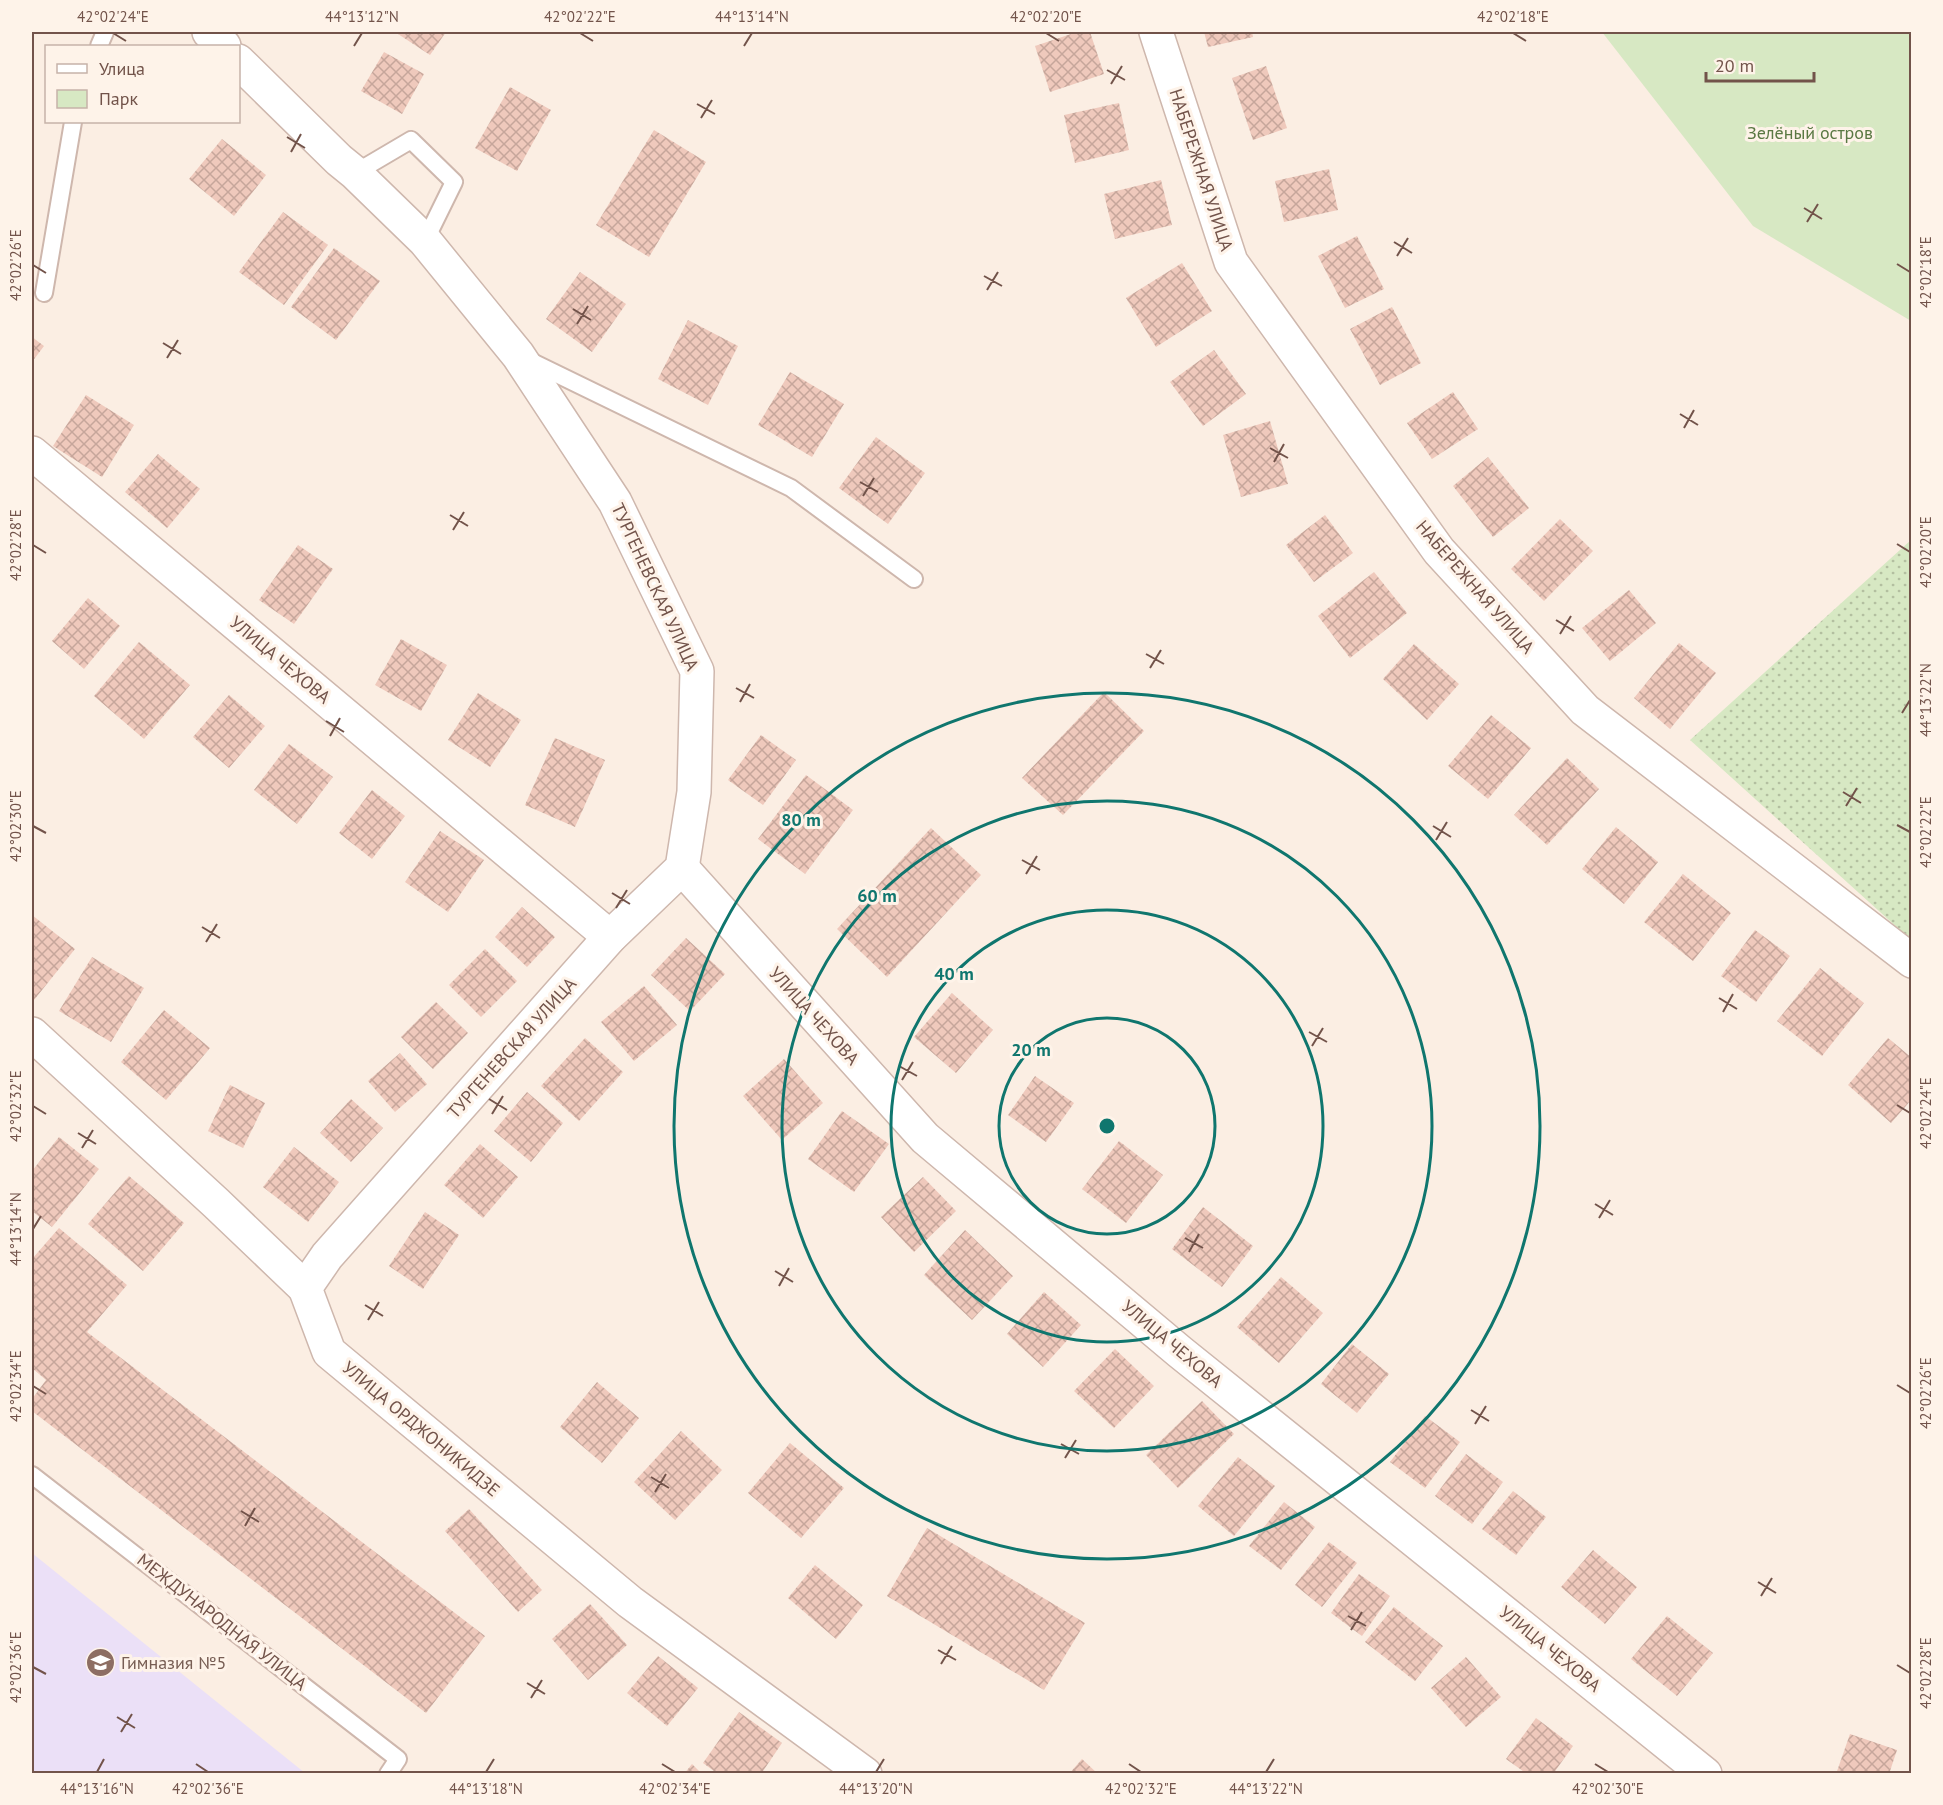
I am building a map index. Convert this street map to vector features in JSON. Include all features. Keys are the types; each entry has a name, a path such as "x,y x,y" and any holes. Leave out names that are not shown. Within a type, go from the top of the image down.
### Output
{"street":[{"path":"209,32 223,45"},
{"name":"НАБЕРЕЖНАЯ УЛИЦА","path":"1156,32 1231,262 1439,551 1585,710 1911,961"},
{"name":"ТУРГЕНЕВСКАЯ УЛИЦА","path":"240,63 424,241 519,355 615,502 697,670 694,792 682,868 610,937 327,1256 305,1288"},
{"name":"УЛИЦА ЧЕХОВА","path":"32,453 610,937"},
{"name":"УЛИЦА ЧЕХОВА","path":"682,868 925,1138 1190,1359 1705,1773"},
{"name":"УЛИЦА ОРДЖОНИКИДЗЕ","path":"32,1034 305,1288 329,1352 630,1602 865,1773"}],"lane":[{"path":"44,293 73,123"},
{"path":"355,173 411,140 453,182 424,241"},
{"path":"519,355 791,488 914,579"},
{"name":"МЕЖДУНАРОДНАЯ УЛИЦА","path":"32,1475 398,1759 388,1773"}],"shaded area":[{"name":"Гимназия №5","path":"32,1553 305,1773 32,1773"}],"green space":[{"name":"Зелёный остров","path":"1602,32 1911,32 1911,321 1753,226"},
{"path":"1911,540 1911,940 1690,740"}],"building":[{"path":"395,32 446,32 430,55"},
{"path":"1077,32 1090,32 1104,74 1050,92 1035,46"},
{"path":"1204,32 1252,32 1253,37 1208,47"},
{"path":"384,52 424,74 402,114 361,91"},
{"path":"1266,66 1287,128 1253,140 1232,78"},
{"path":"510,87 551,110 517,171 475,148"},
{"path":"1119,103 1129,150 1075,163 1064,115"},
{"path":"654,130 706,162 649,257 596,225"},
{"path":"222,139 266,175 234,216 189,179"},
{"path":"1329,169 1338,210 1284,222 1275,181"},
{"path":"1161,180 1172,225 1115,239 1104,194"},
{"path":"283,212 328,245 284,305 239,272"},
{"path":"1357,236 1384,289 1345,308 1318,256"},
{"path":"334,248 380,281 336,340 291,307"},
{"path":"1182,263 1212,311 1156,347 1126,298"},
{"path":"580,272 626,304 592,352 546,319"},
{"path":"1392,307 1421,363 1380,385 1350,329"},
{"path":"688,320 738,346 708,405 658,379"},
{"path":"32,337 44,346 32,362"},
{"path":"1214,350 1246,394 1203,426 1170,382"},
{"path":"790,372 844,404 812,457 758,425"},
{"path":"1453,392 1478,429 1432,459 1407,423"},
{"path":"86,395 134,425 102,477 53,446"},
{"path":"1270,421 1288,484 1241,497 1223,435"},
{"path":"876,437 925,473 888,524 839,488"},
{"path":"158,454 200,489 167,528 125,492"},
{"path":"1488,457 1529,508 1493,537 1453,486"},
{"path":"1325,515 1353,553 1314,582 1286,545"},
{"path":"1560,519 1593,551 1544,601 1511,569"},
{"path":"298,545 333,569 294,624 259,600"},
{"path":"1374,572 1407,613 1350,658 1318,616"},
{"path":"1629,590 1656,623 1610,661 1582,628"},
{"path":"88,598 120,626 84,669 52,641"},
{"path":"401,639 447,665 421,711 375,685"},
{"path":"139,642 190,685 144,739 94,696"},
{"path":"1679,643 1716,673 1670,729 1634,698"},
{"path":"1414,644 1459,684 1427,720 1383,679"},
{"path":"1104,692 1144,731 1063,815 1022,778"},
{"path":"478,693 521,720 490,767 448,740"},
{"path":"229,695 265,726 229,768 193,737"},
{"path":"1491,715 1531,748 1488,799 1448,766"},
{"path":"761,735 796,760 763,805 728,780"},
{"path":"555,738 605,760 575,827 525,805"},
{"path":"289,744 333,777 297,824 254,790"},
{"path":"1567,758 1599,789 1547,845 1514,815"},
{"path":"806,775 853,810 805,874 758,839"},
{"path":"372,790 405,816 372,859 339,833"},
{"path":"1616,827 1658,862 1624,904 1582,869"},
{"path":"931,828 981,875 887,977 837,929"},
{"path":"440,831 484,860 448,912 405,882"},
{"path":"1683,874 1731,913 1693,961 1644,922"},
{"path":"522,907 555,937 527,967 495,937"},
{"path":"32,915 75,949 34,1000 32,998"},
{"path":"1755,930 1790,956 1756,1002 1721,976"},
{"path":"686,938 725,974 690,1011 651,975"},
{"path":"485,949 517,981 481,1017 449,985"},
{"path":"92,957 144,988 111,1042 59,1011"},
{"path":"1820,968 1864,1003 1822,1056 1777,1021"},
{"path":"644,986 677,1025 634,1061 601,1022"},
{"path":"952,993 993,1030 956,1073 914,1037"},
{"path":"436,1002 468,1033 433,1069 401,1037"},
{"path":"164,1010 210,1048 166,1100 121,1062"},
{"path":"585,1038 623,1072 579,1121 541,1086"},
{"path":"1888,1038 1912,1058 1912,1099 1891,1123 1848,1085"},
{"path":"400,1053 427,1084 395,1112 368,1081"},
{"path":"784,1059 823,1103 782,1140 743,1096"},
{"path":"1035,1076 1074,1103 1046,1142 1008,1115"},
{"path":"230,1085 265,1103 243,1148 208,1131"},
{"path":"527,1092 563,1123 531,1162 494,1131"},
{"path":"351,1099 383,1128 351,1162 320,1133"},
{"path":"842,1111 889,1144 854,1192 808,1159"},
{"path":"59,1137 99,1169 52,1227 32,1211 32,1171"},
{"path":"1119,1141 1163,1175 1126,1223 1082,1189"},
{"path":"480,1144 518,1177 483,1218 444,1185"},
{"path":"294,1147 339,1182 308,1222 263,1187"},
{"path":"129,1176 184,1223 143,1271 88,1224"},
{"path":"923,1177 956,1211 914,1252 881,1217"},
{"path":"1203,1207 1253,1246 1222,1287 1172,1249"},
{"path":"425,1212 459,1235 423,1289 389,1266"},
{"path":"59,1228 127,1285 87,1332 485,1636 426,1713 32,1411 32,1399 46,1380 32,1368 32,1259"},
{"path":"965,1230 1013,1276 972,1320 924,1275"},
{"path":"1281,1277 1323,1313 1279,1363 1237,1327"},
{"path":"1044,1292 1081,1325 1043,1367 1007,1334"},
{"path":"1352,1344 1389,1374 1357,1413 1321,1384"},
{"path":"1115,1349 1154,1386 1114,1428 1074,1391"},
{"path":"597,1382 639,1418 602,1463 560,1427"},
{"path":"1202,1401 1234,1434 1178,1488 1146,1455"},
{"path":"1425,1416 1460,1442 1425,1488 1390,1462"},
{"path":"681,1431 722,1470 675,1520 634,1482"},
{"path":"790,1443 844,1488 801,1538 748,1493"},
{"path":"1466,1454 1503,1482 1472,1524 1435,1496"},
{"path":"1238,1457 1275,1486 1234,1536 1198,1506"},
{"path":"1513,1491 1546,1517 1516,1555 1482,1529"},
{"path":"1284,1502 1315,1527 1281,1570 1249,1546"},
{"path":"469,1509 542,1590 518,1612 445,1531"},
{"path":"927,1528 1085,1623 1044,1690 887,1596"},
{"path":"1329,1542 1357,1563 1322,1607 1295,1585"},
{"path":"1593,1550 1637,1587 1605,1624 1561,1587"},
{"path":"815,1565 863,1605 836,1639 788,1598"},
{"path":"1359,1574 1390,1596 1362,1636 1331,1613"},
{"path":"590,1604 627,1645 588,1680 552,1639"},
{"path":"1394,1607 1443,1646 1415,1681 1365,1642"},
{"path":"1667,1616 1713,1653 1677,1696 1631,1659"},
{"path":"658,1656 698,1688 667,1726 627,1693"},
{"path":"1466,1657 1501,1697 1466,1727 1431,1688"},
{"path":"739,1712 782,1743 761,1774 718,1774 703,1763"},
{"path":"1536,1718 1573,1746 1553,1774 1527,1774 1506,1759"},
{"path":"1850,1734 1897,1750 1889,1774 1836,1774"},
{"path":"1082,1759 1098,1774 1069,1774"},
{"path":"692,1764 702,1774 684,1774"}],"place":[{"name":"Гимназия №5","path":"100,1663"}]}
